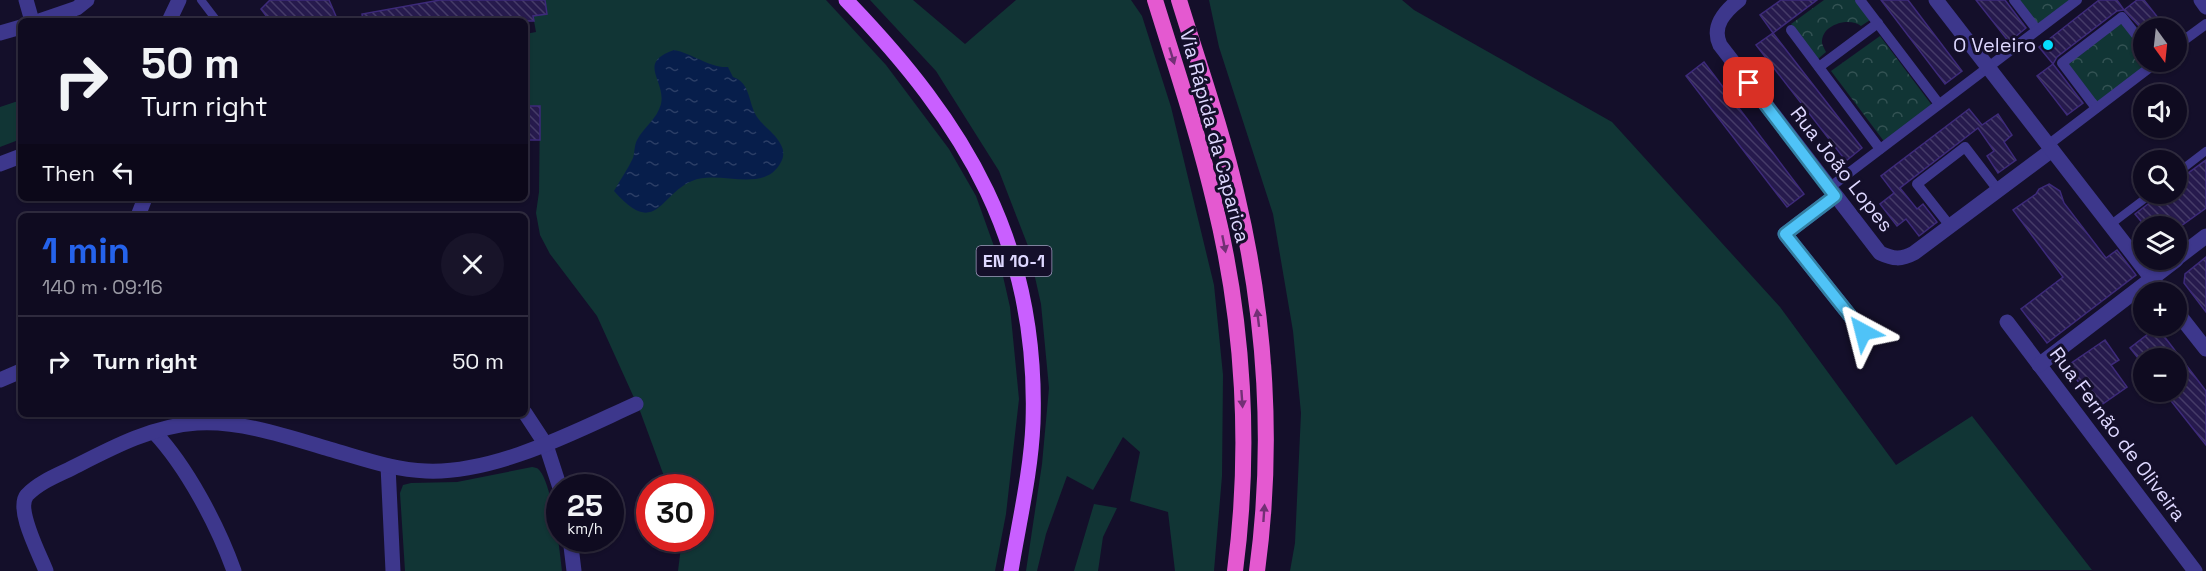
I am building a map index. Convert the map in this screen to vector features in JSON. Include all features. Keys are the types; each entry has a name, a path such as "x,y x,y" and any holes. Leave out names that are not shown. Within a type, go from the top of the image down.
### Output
{"highway":[{"name":"Via Rápida da Caparica","path":"1155,0 1211,187 1230,281 1238,341 1243,424 1241,496 1235,571"},
{"name":"Via Rápida da Caparica","path":"1179,0 1230,168 1245,233 1256,299 1264,386 1266,462 1264,513 1257,571"}],"main road":[{"name":"EN 10-1","path":"846,0 920,83 959,138 986,187 1002,224 1014,262 1026,314 1034,393 1031,452 1011,571"}],"street":[{"path":"26,0 31,18"},
{"path":"48,18 77,8 87,0"},
{"path":"170,18 179,0"},
{"name":"Rua João Lopes","path":"1739,0 1722,17 1717,32 1718,41 1880,253 1892,258 1904,258 1998,190 2050,148"},
{"path":"1860,0 1939,104"},
{"path":"1936,0 2154,282"},
{"path":"2014,0 2037,30"},
{"path":"1863,332 1785,234 1880,148 2077,0"},
{"path":"2201,0 2206,7"},
{"path":"2096,108 2062,63 2122,17 2133,31"},
{"path":"1819,67 1878,23"},
{"path":"2187,38 2206,24"},
{"path":"0,33 18,28"},
{"path":"1791,30 1880,148"},
{"path":"2050,148 2096,108 2144,72"},
{"path":"1950,226 1917,184 1965,147 1998,190"},
{"path":"0,164 18,157"},
{"path":"2187,251 2206,236"},
{"path":"2039,365 2163,270"},
{"name":"Rua Fernão de Oliveira","path":"2007,322 2195,571"},
{"path":"2187,325 2206,349"},
{"path":"0,380 18,372"},
{"path":"46,571 25,517 22,505 26,496 39,485 113,447 154,432 196,423 224,424 286,436 388,466 426,471 458,469 501,459 546,444 636,404"},
{"path":"528,417 546,444 556,474"},
{"path":"154,432 167,446 213,519 234,571"},
{"path":"388,466 393,571"},
{"path":"572,552 574,571"}],"lane":[{"path":"201,0 215,18"},
{"path":"2187,166 2206,151"},
{"path":"2110,225 2138,204"}],"green space":[{"path":"545,0 826,0 886,65 949,149 976,196 1000,263 1010,307 1019,399 1006,514 995,571 678,571 680,552 714,552 714,474 663,474 640,411 597,316 550,254 540,235 536,213 539,192 540,106 530,106 530,80 528,80 528,33 536,32 533,16 547,14"},
{"path":"870,0 913,0 965,44 1016,0 1131,0 1142,16 1171,107 1214,285 1223,375 1222,476 1214,571 1175,571 1168,512 1130,501 1140,452 1123,437 1093,490 1067,476 1046,534 1037,571 1026,571 1042,464 1049,388 1041,304 1028,246 999,171 936,71"},
{"path":"1209,0 1402,0 1414,10 1612,122 1780,307 1896,465 1972,416 2092,570 1290,571 1295,543 1301,413 1293,331 1273,214 1219,47"},
{"path":"1824,0 1855,0 1870,20 1861,26 1844,22 1831,27 1823,36 1822,43 1826,52 1818,59 1791,24"},
{"path":"2014,0 2077,0 2037,30"},
{"path":"2122,17 2133,32 2133,72 2144,72 2096,108 2062,63"},
{"path":"1880,36 1934,108 1886,144 1831,71"},
{"path":"18,101 18,140 0,147 0,107"},
{"path":"532,467 537,468 546,484 546,552 559,552 562,571 405,571 400,493 403,485 457,482"},
{"path":"1094,504 1117,508 1103,537 1098,571 1074,571"}],"water":[{"path":"674,50 714,65 728,67 733,77 739,80 746,89 757,117 779,141 783,149 783,158 773,172 764,177 752,179 703,178 692,181 681,187 657,209 639,212 614,191 633,158 637,140 657,114 661,104 660,87 655,73 657,61"}],"building":[{"path":"270,0 329,0 337,18 268,18 261,9"},
{"path":"440,0 545,0 547,14 533,16 534,21 528,21 528,18 363,18 362,14"},
{"path":"1781,0 1817,0 1773,33 1760,15"},
{"path":"1881,0 1908,0 1962,71 1945,84"},
{"path":"1976,0 2005,0 2026,28 2009,42"},
{"path":"2099,0 2117,0 2124,10 2117,11 2057,57 2053,64 2039,47"},
{"path":"2137,0 2144,0 2158,18 2133,20 2124,10"},
{"path":"1773,33 1862,148 1846,161 1756,45"},
{"path":"1704,62 1804,194 1787,207 1686,76"},
{"path":"2053,64 2083,103 2067,115 2037,76"},
{"path":"528,106 540,106 540,140 528,140"},
{"path":"1969,109 1982,125 1998,114 2012,135 2004,142 2016,160 1998,173 1987,156 1994,151 1978,128 1900,188 1917,209 1923,204 1937,222 1919,236 1906,219 1897,226 1880,204 1894,193 1881,176"},
{"path":"2206,160 2206,208 2187,222 2187,216 2137,216 2135,214 2148,204 2187,204 2187,174"},
{"path":"2049,184 2060,191 2064,203 2106,258 2117,250 2136,275 2047,343 2021,309 2063,277 2013,210 2036,194 2039,189"},
{"path":"2206,257 2206,312 2187,287 2187,282 2184,282 2185,274"},
{"path":"2145,336 2164,336 2173,348 2133,348 2133,352 2130,348"},
{"path":"2105,340 2119,360 2111,365 2127,387 2097,408 2067,366"},
{"path":"2187,366 2206,391 2206,445 2172,402 2187,402"}],"place":[{"name":"O Veleiro","path":"2048,45"}],"route":[{"path":"1749,83 1835,196 1785,234 1863,332"}]}
